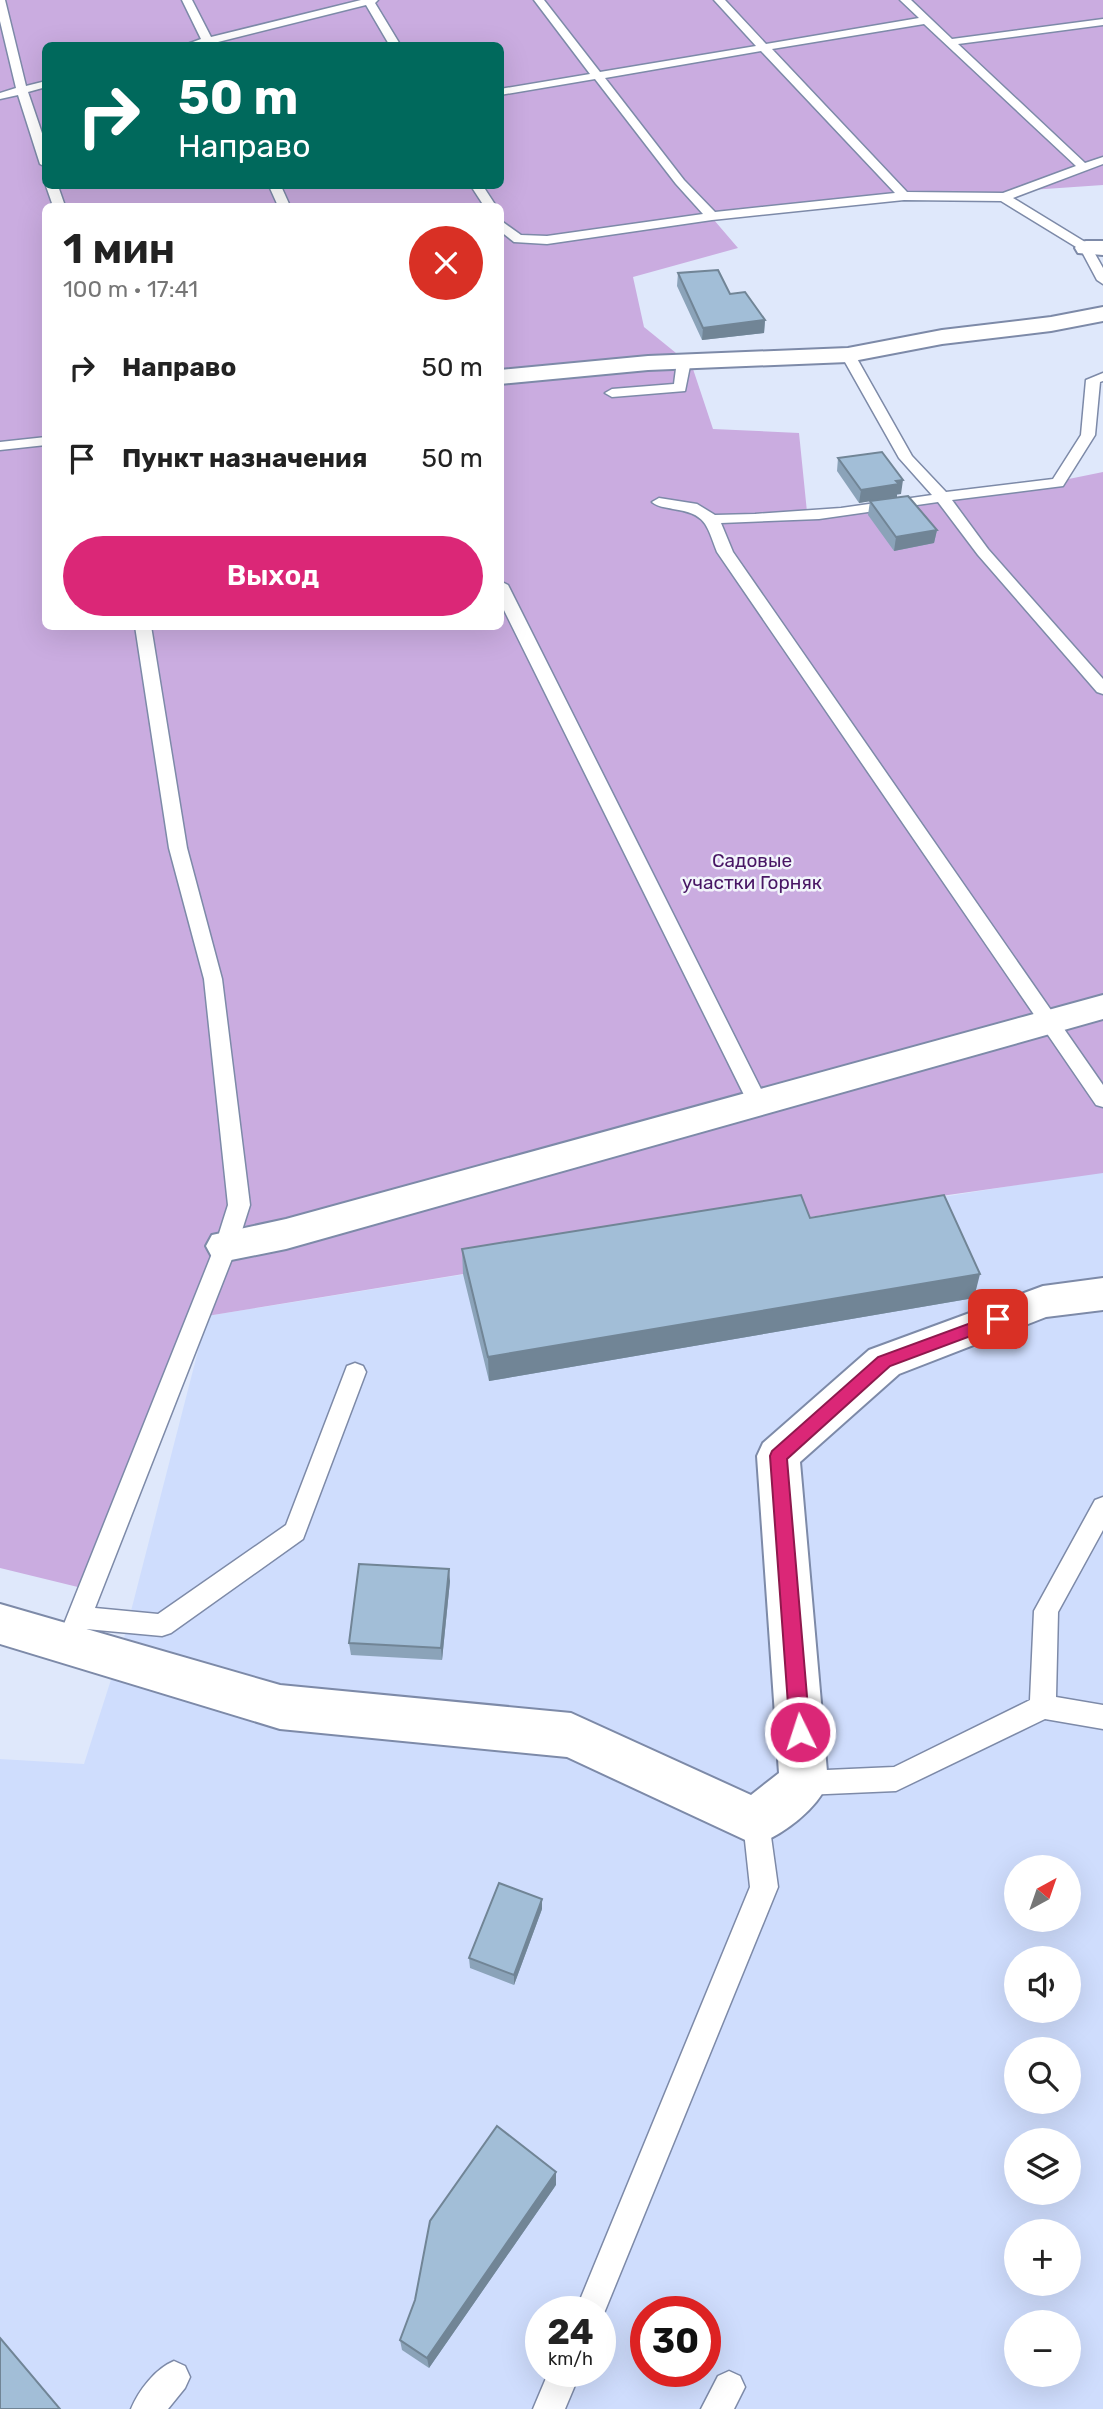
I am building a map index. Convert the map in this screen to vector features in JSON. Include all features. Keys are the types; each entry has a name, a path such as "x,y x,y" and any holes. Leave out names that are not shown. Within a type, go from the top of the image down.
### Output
{"street":[{"path":"504,376 541,371 684,361 848,355 943,337 1051,324 1103,314"},
{"path":"226,1246 286,1234 1103,1007"},
{"path":"0,1624 73,1630 281,1707 571,1735 756,1822 804,1783 778,1456 884,1362 1043,1302 1103,1294"}],"lane":[{"path":"0,0 22,90 42,151"},
{"path":"187,0 208,42"},
{"path":"213,42 370,0 394,42"},
{"path":"539,0 680,181 712,216"},
{"path":"719,0 904,196"},
{"path":"905,0 1082,166"},
{"path":"504,91 928,20"},
{"path":"951,42 1103,22"},
{"path":"0,96 42,85"},
{"path":"504,228 518,239 547,240 712,216 904,196 1004,197 1103,160"},
{"path":"1004,197 1094,248 1103,280"},
{"path":"848,355 906,458 942,496 983,552 1103,689"},
{"path":"612,393 680,388 684,361"},
{"path":"712,519 762,519 883,507 942,496 1058,483 1088,435 1096,431 1093,380 1103,377"},
{"path":"0,446 42,441"},
{"path":"659,502 697,508 712,519 725,552 1047,1023 1103,1100"},
{"path":"504,593 758,1103"},
{"path":"144,630 178,848 213,979 239,1205 226,1246 73,1630 162,1625 295,1532 355,1372"},
{"path":"1043,1707 1046,1611 1103,1507"},
{"path":"804,1783 896,1779 1043,1707 1103,1717"},
{"path":"597,2296 764,1887 756,1822"},
{"path":"147,2409 174,2377"},
{"path":"549,2409 558,2387"}],"shaded area":[{"path":"1103,1171 1103,2409 0,2409 0,1759 84,1764 123,1642 207,1316"}],"green space":[{"name":"Садовые участки Горняк","path":"0,0 1103,0 1103,185 904,199 714,220 738,248 633,277 644,327 692,366 713,429 799,433 807,512 986,496 1103,472 1103,1173 927,1198 207,1316 86,1589 0,1568"}],"building":[{"path":"718,270 730,294 745,292 765,320 703,328 678,273"},
{"path":"882,452 903,480 896,481 899,484 861,490 838,458"},
{"path":"908,496 937,530 896,537 870,501"},
{"path":"801,1195 810,1218 944,1195 980,1274 488,1357 462,1249"},
{"path":"359,1564 449,1569 441,1648 349,1643"},
{"path":"499,1883 542,1899 514,1975 469,1958"},
{"path":"497,2126 556,2172 427,2358 400,2340 415,2300 430,2221"},
{"path":"0,2338 60,2409 0,2409"}],"route":[{"path":"800,1732 778,1456 884,1362 998,1319"}]}
